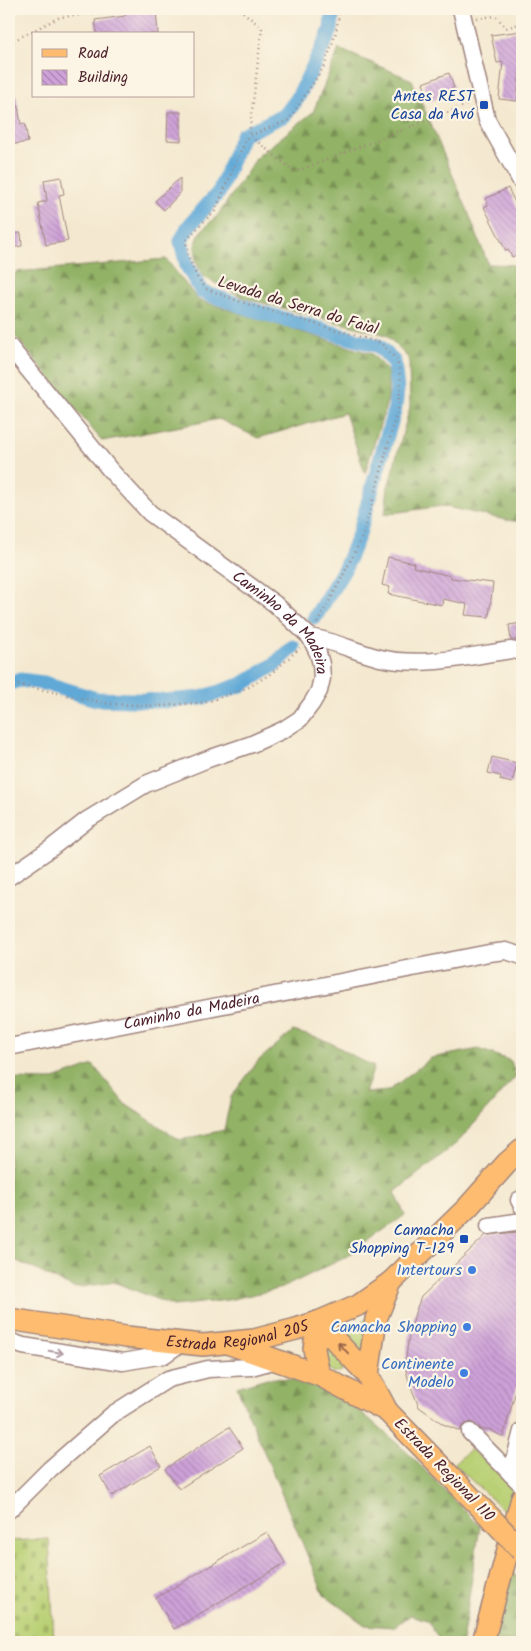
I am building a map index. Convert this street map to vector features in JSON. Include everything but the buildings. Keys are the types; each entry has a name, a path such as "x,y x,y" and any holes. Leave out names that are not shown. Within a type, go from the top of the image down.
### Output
{"main road":[{"name":"Estrada Regional 205","path":"9,1319 126,1337 204,1345 254,1340 318,1322 358,1305 391,1282 468,1207 507,1163 522,1150"},
{"path":"318,1322 314,1349 327,1379 368,1374 376,1319 391,1282"},
{"name":"Estrada Regional 110","path":"318,1322 368,1374 387,1411 522,1551"},
{"name":"Estrada Regional 110","path":"227,1343 327,1379 387,1411"},
{"path":"483,1642 522,1498"}],"street":[{"path":"462,14 487,120 522,183"},
{"name":"Caminho da Madeira","path":"9,346 111,472 150,512 275,604 310,637 318,652 322,678 315,697 300,719 283,730 252,744 208,759 146,784 87,820 50,849 9,877"},
{"path":"310,637 381,658 421,662 511,650 522,652"},
{"name":"Caminho da Madeira","path":"9,1047 489,953 506,951 522,956"},
{"path":"489,1226 522,1221"},
{"path":"9,1341 42,1350 123,1362 164,1355 181,1343"},
{"path":"9,1510 50,1469 113,1414 168,1379 208,1369 252,1367 276,1360"},
{"path":"470,1432 517,1479"},
{"path":"517,1479 522,1432"}],"path":[{"path":"9,43 60,18 152,9"},
{"path":"249,132 289,120 325,65 336,32 340,9"},
{"path":"243,12 262,28 249,132"},
{"path":"462,14 496,16 506,28 522,23"},
{"path":"249,132 295,172 482,98"},
{"name":"Levada da Serra do Faial","path":"249,132 214,212 186,241 188,256 197,277 207,289 241,302 381,343 397,360 401,381 398,409 363,536 310,637"},
{"path":"9,690 20,685 109,704 160,706 207,702 249,687 272,673 310,637"}],"green space":[{"path":"339,49 412,80 467,209 488,264 522,265 522,522 442,506 385,514 388,487 410,407 409,359 387,335 244,298 204,277 196,262 195,245 201,231 218,215 258,156 313,112"},
{"path":"166,259 198,300 372,354 388,372 388,399 365,473 345,413 258,438 219,419 102,441 15,336 10,319 9,297 16,272"},
{"path":"293,1031 327,1041 374,1067 365,1093 388,1091 431,1058 479,1049 511,1061 516,1076 458,1142 395,1192 405,1215 344,1258 282,1288 228,1300 174,1306 114,1282 74,1288 15,1260 9,1255 9,1083 11,1079 51,1080 93,1065 125,1104 180,1140 224,1130 231,1097 258,1061"},
{"path":"369,1316 363,1355 353,1342 340,1333 355,1326"},
{"path":"322,1342 332,1347 347,1364 344,1370 333,1372 325,1364"},
{"path":"267,1378 310,1380 341,1394 410,1455 480,1526 462,1642 441,1642 427,1620 411,1615 393,1627 365,1625 324,1595 237,1387"},
{"path":"470,1449 519,1489 511,1517 454,1464"},
{"path":"49,1539 54,1642 9,1642 9,1541"},
{"path":"507,1567 522,1582 522,1642 491,1642"}],"waterway":[{"name":"Levada da Serra do Faial","path":"315,617 345,568 359,534 395,408 397,390 394,362 379,346 263,313 202,292 187,266 181,241 188,227 219,192 242,135 285,115 297,99 331,30 332,15 330,9"},
{"name":"Levada da Serra do Faial","path":"9,683 20,680 44,683 96,699 167,701 201,698 241,685 274,665 293,647"}],"place":[{"name":"Antes REST Casa da Avó","path":"484,105"},
{"name":"Camacha Shopping T-129","path":"464,1239"},
{"name":"Intertours","path":"472,1270"},
{"name":"Camacha Shopping","path":"467,1327"},
{"name":"Continente Modelo","path":"464,1373"}]}
